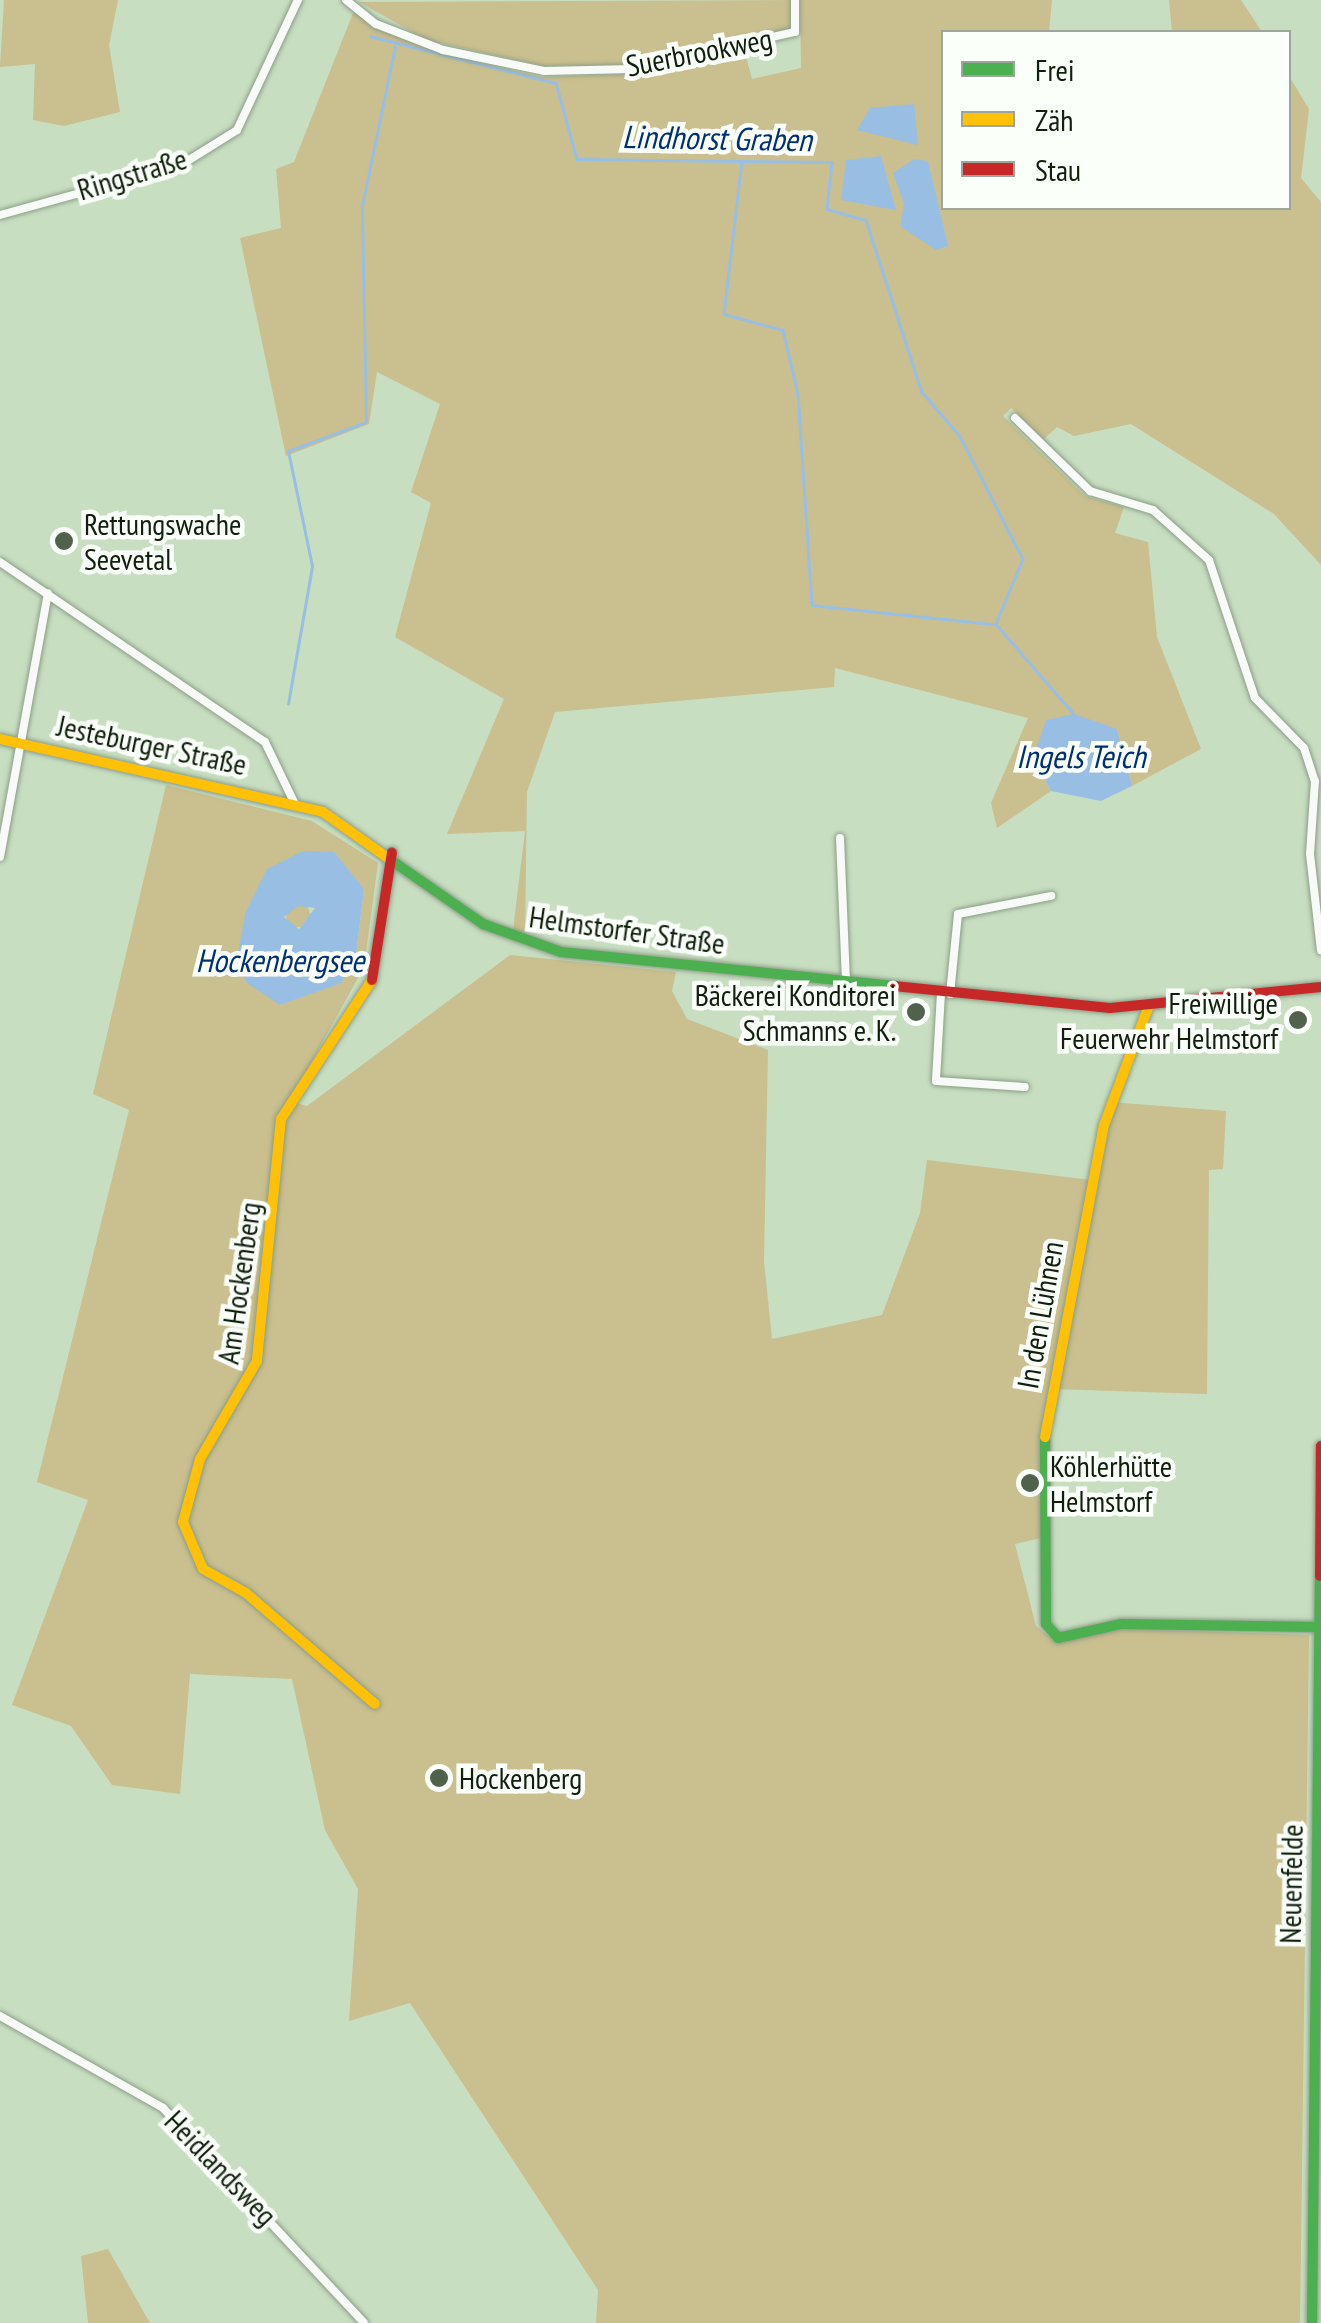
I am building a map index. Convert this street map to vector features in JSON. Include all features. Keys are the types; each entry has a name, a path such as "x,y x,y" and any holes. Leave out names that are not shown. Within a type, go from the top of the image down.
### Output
{"street":[{"name":"Ringstraße","path":"0,215 181,164 237,130 297,0"},
{"name":"Suerbrookweg","path":"346,0 376,24 442,50 544,71 633,69 794,32 795,0"},
{"path":"1014,418 1090,491 1152,510 1204,554 1255,698 1304,748 1318,781 1310,854 1321,950"},
{"path":"0,562 266,742 294,802"},
{"path":"0,857 48,593"},
{"name":"Jesteburger Straße","path":"0,739 294,802"},
{"name":"Helmstorfer Straße","path":"294,802 392,852 483,924 532,947 946,993 1148,1008 1321,987"},
{"path":"840,838 846,982"},
{"name":"Am Hockenberg","path":"375,1704 246,1593 203,1570 182,1522 200,1458 256,1360 282,1118 370,991 392,852"},
{"path":"1026,1087 936,1082 946,993 958,914 1051,896"},
{"name":"In den Lühnen","path":"1148,1008 1104,1125 1046,1423 1046,1624 1058,1638 1121,1624 1319,1626"},
{"name":"Neuenfelde","path":"1312,2323 1318,2115 1321,1446"},
{"name":"Heidlandsweg","path":"0,2016 163,2108 364,2323"}],"shaded area":[{"path":"4,0 118,0 109,45 120,112 64,126 33,120 35,64 0,67"},
{"path":"791,0 790,30 631,65 544,66 427,40 359,2"},
{"path":"800,0 1052,0 1049,30 941,30 941,210 1291,210 1291,79 1309,109 1301,178 1321,202 1321,565 1274,514 1131,424 1074,436 1057,427 1044,439 1011,408 1003,416 1085,496 1124,507 1115,533 1148,542 1157,637 1201,749 1132,786 1117,729 1033,758 1051,791 997,828 991,803 1028,718 835,668 834,687 555,712 527,792 525,936 513,930 525,831 447,834 504,699 395,637 431,503 411,492 440,404 377,372 369,424 286,456 240,238 281,228 276,169 294,162 353,13 440,54 542,77 634,74 744,49 752,79 801,68"},
{"path":"1169,0 1241,0 1261,30 1172,30"},
{"path":"166,785 312,821 378,863 364,967 290,1101 307,1106 510,955 676,972 672,991 687,1019 768,1050 764,1261 772,1339 882,1315 920,1213 927,1160 1091,1180 1110,1102 1226,1111 1223,1169 1209,1170 1207,1394 1052,1389 1050,1536 1015,1544 1036,1626 1056,1642 1122,1629 1309,1635 1300,2323 596,2323 598,2290 410,2003 349,2021 358,1889 325,1830 292,1679 190,1674 180,1794 112,1785 71,1726 12,1705 88,1500 37,1482 129,1110 93,1094","holes":["364,889 356,955 341,982 280,1005 246,911 256,893"]},
{"path":"298,903 307,906 307,924 298,927 289,924 286,915 289,906"},
{"path":"108,2249 150,2323 88,2323 81,2256"}],"water":[{"path":"914,104 918,145 857,130 870,108"},
{"path":"881,156 896,210 841,200 846,160"},
{"path":"914,159 928,161 948,246 936,250 900,226 904,204 893,173"},
{"name":"Ingels Teich","path":"1074,714 1117,729 1132,786 1101,801 1051,791 1033,758 1046,720"},
{"name":"Hockenbergsee","path":"303,851 334,852 364,889 356,955 341,983 280,1005 247,983 236,962 246,911 267,869","holes":["298,906 315,908 299,929 284,917"]}],"waterway":[{"name":"Lindhorst Graben","path":"370,36 556,83 577,159 832,162 827,209 866,220 922,392 960,436 1023,559 996,624 1074,714"},
{"path":"288,704 312,566 288,451 366,422 362,206 395,47"},
{"path":"742,161 724,314 783,330 798,394 812,605 994,624"}],"traffic: fast":[{"path":"388,858 483,924 561,952 894,986"},
{"path":"1045,1437 1046,1624 1058,1638 1121,1624 1319,1627"},
{"path":"1312,2323 1320,1576"}],"traffic: slow":[{"path":"0,739 323,812 388,858"},
{"path":"372,980 281,1119 257,1361 200,1459 183,1522 203,1569 246,1593 375,1704"},
{"path":"1045,1437 1104,1125 1148,1008"}],"traffic: jam":[{"path":"372,980 392,853"},
{"path":"894,986 1110,1008 1321,987"},
{"path":"1320,1576 1321,1446"}],"place":[{"name":"Rettungswache Seevetal","path":"64,541"},
{"name":"Bäckerei Konditorei Schmanns e. K.","path":"916,1012"},
{"name":"Freiwillige Feuerwehr Helmstorf","path":"1298,1020"},
{"name":"Köhlerhütte Helmstorf","path":"1030,1483"},
{"name":"Hockenberg","path":"439,1778"}]}
